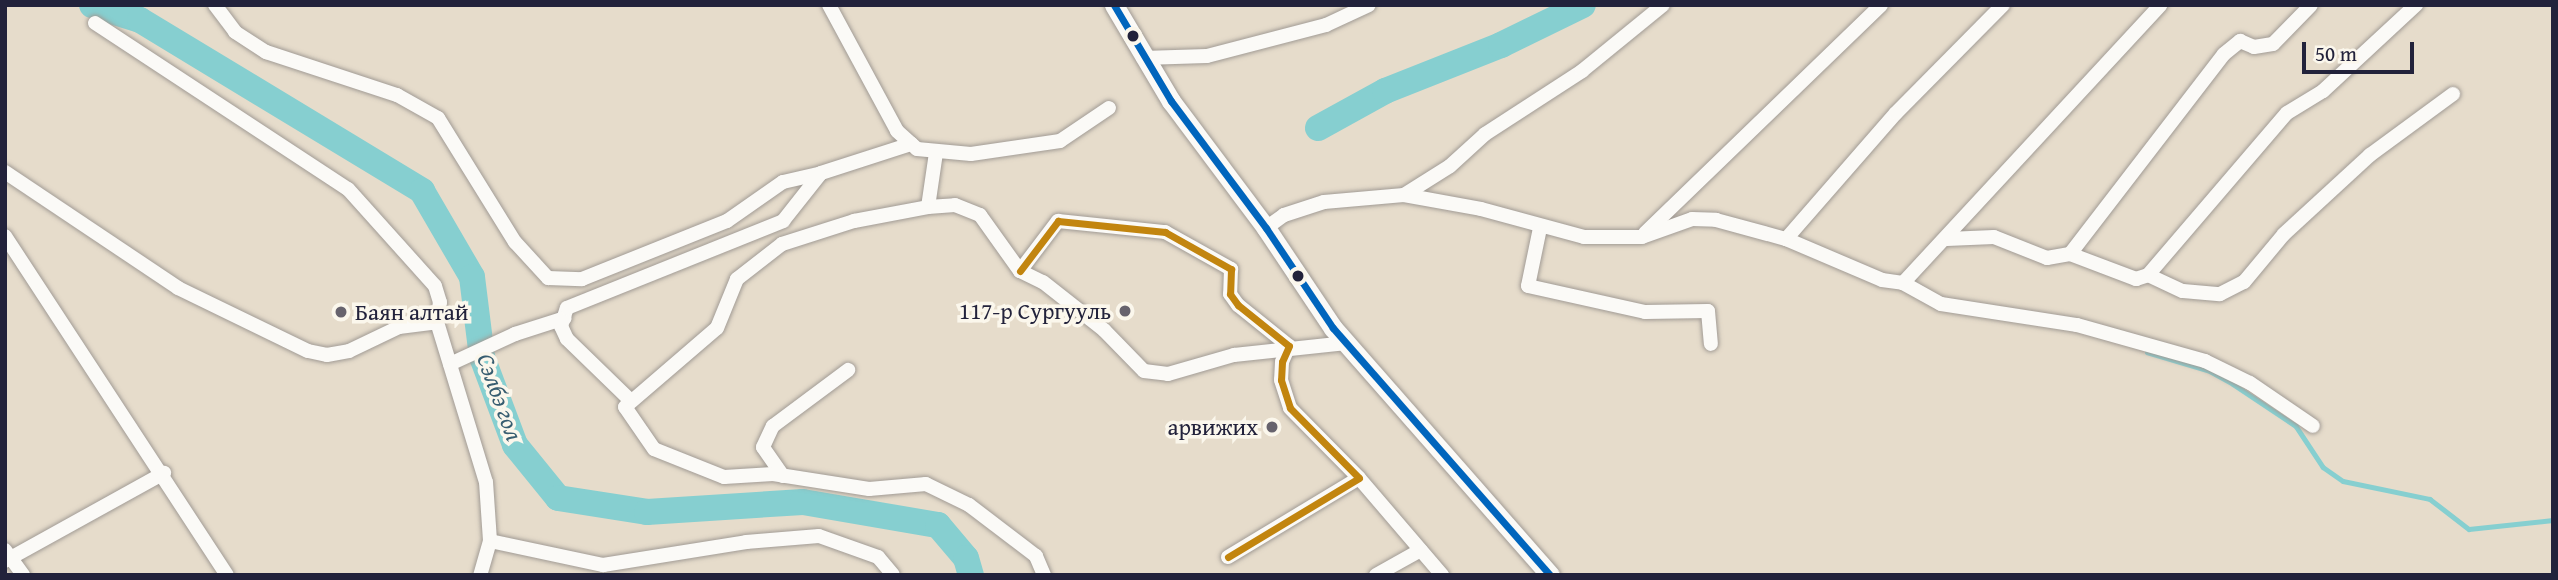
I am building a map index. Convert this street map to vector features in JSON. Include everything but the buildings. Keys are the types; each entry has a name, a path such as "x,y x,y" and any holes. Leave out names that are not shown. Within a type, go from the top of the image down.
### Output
{"main road":[{"path":"1114,5 1143,58 1346,343 1550,575"}],"street":[{"path":"215,5 235,32 266,52 397,94 429,111 451,135 515,242 548,278 582,279 727,221 783,182 821,173 911,144"},
{"path":"829,5 897,131 911,144 936,153 971,154 1060,141 1109,108"},
{"path":"1143,58 1207,56 1326,25 1369,5"},
{"path":"1404,195 1450,166 1485,134 1582,71 1663,5"},
{"path":"1642,237 1881,5"},
{"path":"1786,239 1896,113 2003,5"},
{"path":"1903,282 1947,239 2160,5"},
{"path":"2070,254 2224,54 2240,41 2254,47 2273,44 2311,5"},
{"path":"1947,239 1994,237 2047,258 2070,254 2136,279 2148,275 2287,113 2323,91 2416,5"},
{"path":"95,23 348,189 435,286 440,302 437,322 486,482 490,541 480,575"},
{"path":"2148,275 2183,291 2231,290 2370,155 2453,94"},
{"path":"928,207 936,153"},
{"path":"5,172 21,186 178,288 308,351 327,355 349,351 400,327 437,322"},
{"path":"631,401 567,339 561,326 567,307 783,221 821,173"},
{"path":"5,189 21,186"},
{"path":"1266,228 1284,215 1324,202 1404,195 1482,209 1540,228 1584,237 1642,237 1692,219 1716,220 1786,239 1882,280 1903,282 1941,304 2077,326 2205,361 2250,383 2313,426"},
{"path":"1044,575 1036,556 1025,547 969,505 926,484 869,489 783,476 723,477 654,449 625,407 717,328 737,279 782,244 853,221 928,207 955,205 980,215 1020,271 1043,282 1094,322 1144,371 1167,374 1234,355 1289,346 1346,343"},
{"path":"1020,271 1058,221 1165,232 1231,270 1230,294 1238,305 1289,346"},
{"path":"1540,228 1528,286 1645,312 1708,310 1711,344"},
{"path":"5,236 164,474 227,575"},
{"path":"450,365 515,334 565,318"},
{"path":"1289,346 1282,362 1281,380 1290,408 1359,478 1441,575"},
{"path":"783,476 763,447 773,426 848,370"},
{"path":"23,575 7,556 164,474"},
{"path":"1228,557 1359,478"},
{"path":"490,541 603,565 746,542 818,536 878,557 893,575"},
{"path":"1376,575 1421,550"}],"waterway":[{"name":"Сэлбэ гол","path":"92,5 140,20 422,191 472,277 482,357 515,445 558,498 647,512 803,502 938,525 966,558 971,575"},
{"path":"1318,128 1385,91 1501,45 1583,5"},
{"path":"2147,352 2210,371 2233,384 2296,426 2323,467 2343,481 2430,499 2469,529 2553,520"}],"transit line":[{"path":"1114,5 1171,101 1266,228 1333,328 1550,575"},
{"path":"1020,271 1058,221 1165,232 1231,269 1230,294 1238,305 1289,346 1282,362 1281,380 1290,408 1359,478 1228,557"}],"place":[{"name":"117-р Сургууль","path":"1125,311"},
{"name":"Баян алтай","path":"341,312"},
{"name":"арвижих","path":"1272,427"}]}
